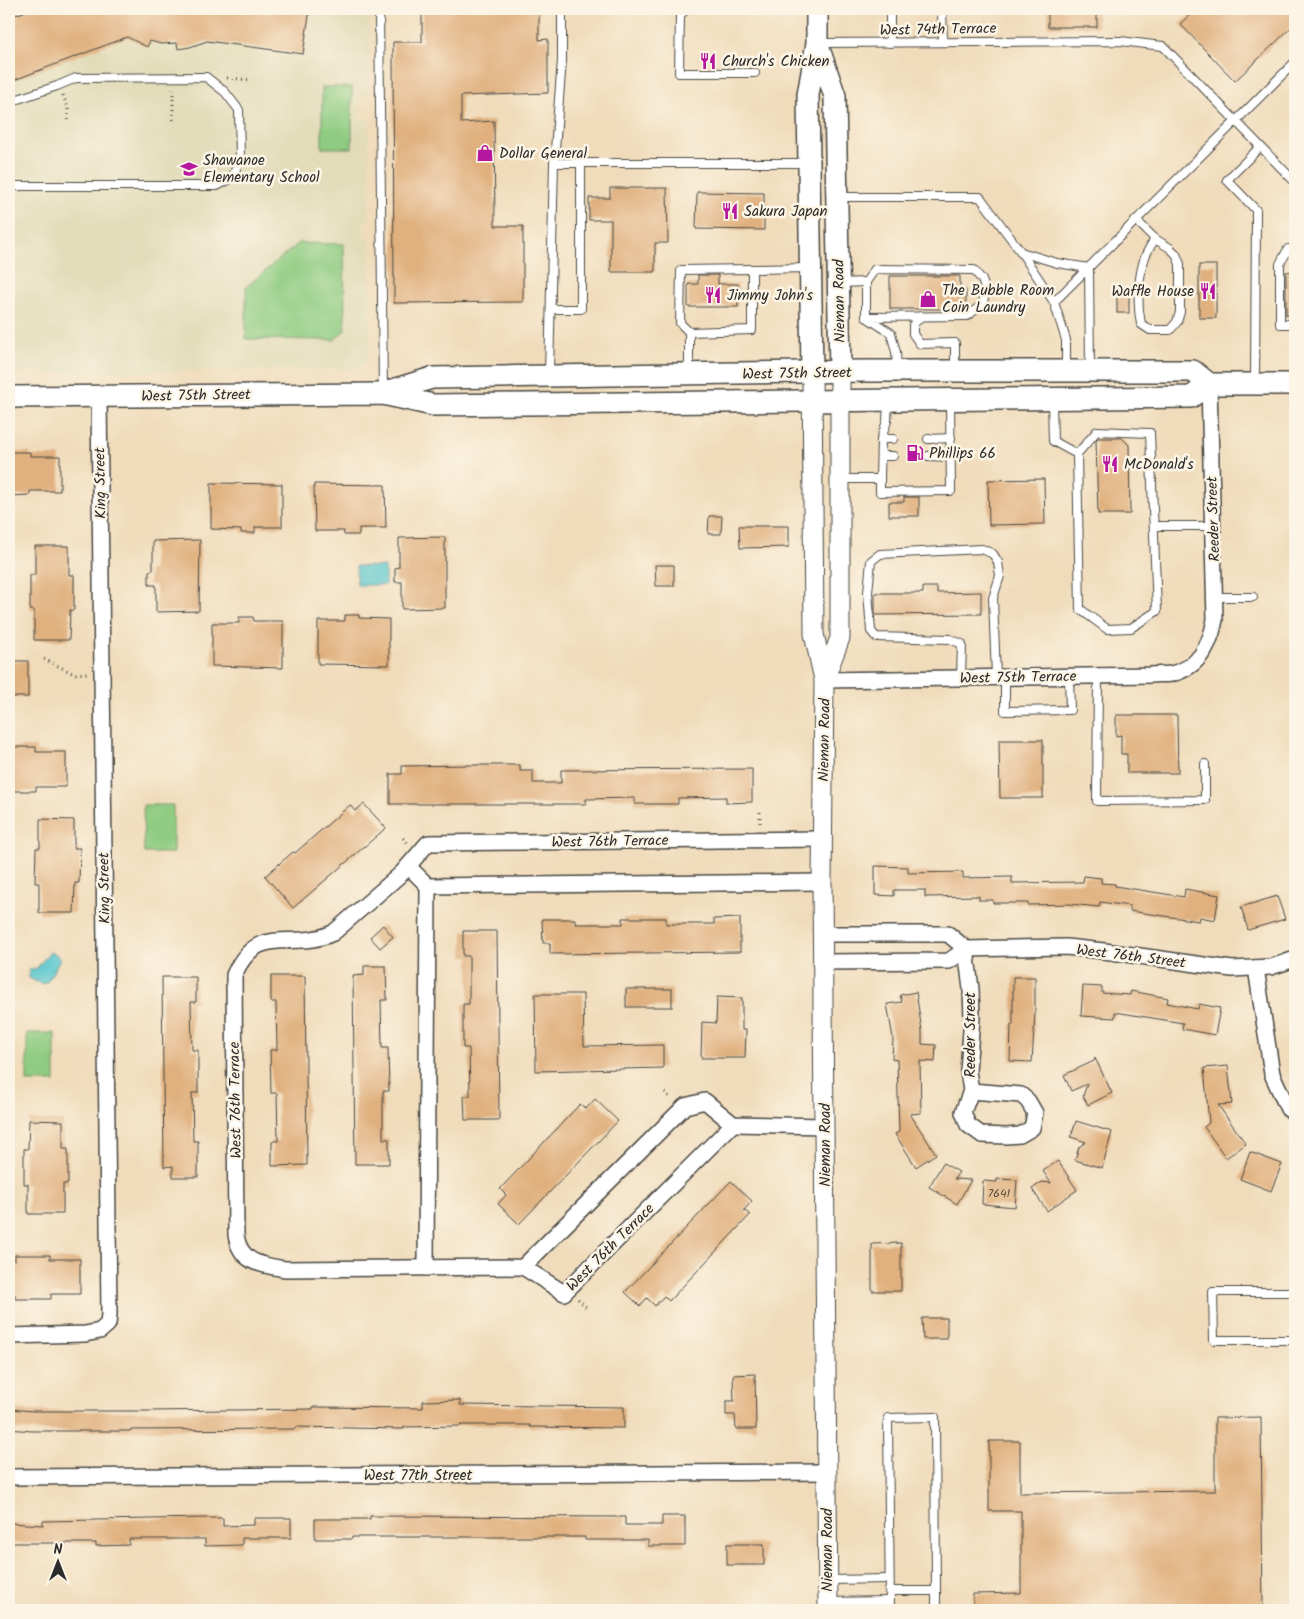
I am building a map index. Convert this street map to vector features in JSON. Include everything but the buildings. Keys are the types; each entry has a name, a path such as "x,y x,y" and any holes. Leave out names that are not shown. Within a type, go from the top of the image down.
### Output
{"main road":[{"name":"Nieman Road","path":"812,373 808,95 817,44 817,9"},
{"name":"Nieman Road","path":"817,44 836,96 840,372"},
{"name":"West 75th Street","path":"9,398 383,394 433,405 1191,397 1209,384 1193,370 897,371 432,378 383,394"},
{"path":"1209,384 1295,384"}],"street":[{"name":"Nieman Road","path":"824,680 840,638 840,372"},
{"name":"Nieman Road","path":"812,373 814,634 824,680 822,882 828,1606"},
{"name":"Reeder Street","path":"1204,652 1211,638 1215,596 1209,384"},
{"name":"King Street","path":"9,1336 85,1334 100,1331 108,1324 109,1314 99,396"},
{"name":"West 75th Terrace","path":"824,680 1171,674 1188,667 1204,652"},
{"name":"West 76th Terrace","path":"733,1124 564,1293 523,1267 284,1269 265,1265 252,1261 242,1254 237,1245 234,975 238,965 249,951 259,944 271,941 323,938 333,933 408,866 428,843 822,838"},
{"path":"408,866 428,886 426,1268"},
{"path":"428,886 822,882"},
{"path":"823,934 948,934 966,949"},
{"name":"West 76th Street","path":"823,962 949,961 966,949 1066,947 1232,969 1271,967 1295,959"},
{"name":"Reeder Street","path":"966,949 972,1026 968,1072 971,1091 964,1112 968,1125 982,1135 1020,1135 1032,1128 1035,1113 1028,1101 1021,1095 971,1091"},
{"path":"1256,968 1272,1074 1288,1109"},
{"path":"523,1267 685,1106 704,1101 733,1124 824,1126"},
{"name":"West 77th Street","path":"9,1477 827,1472"}],"lane":[{"path":"379,9 383,394"},
{"path":"549,376 554,163 562,60 562,9"},
{"path":"687,9 680,15 678,73 755,73"},
{"path":"890,9 890,43"},
{"path":"942,9 943,42"},
{"name":"West 74th Terrace","path":"817,44 1120,41 1163,46 1295,182"},
{"path":"1054,302 1295,62"},
{"path":"9,102 76,78 206,77 224,92 239,110 240,159 232,178 217,186 9,186"},
{"path":"1255,384 1256,210 1227,180 1260,147"},
{"path":"554,163 809,163"},
{"path":"551,309 581,309 581,163"},
{"path":"837,198 980,197 1021,252 1054,302 1066,340 1066,371"},
{"path":"1136,220 1155,238 1170,248 1180,264 1180,312 1177,322 1170,330 1150,330 1140,324 1138,308 1141,273 1144,258 1155,238"},
{"path":"1295,249 1288,249 1280,264 1280,324 1295,324"},
{"path":"1021,252 1056,263 1089,268"},
{"path":"689,375 690,332 680,322 681,270 811,268"},
{"path":"1089,268 1090,371"},
{"path":"690,332 752,330 752,269"},
{"path":"875,269 974,270 982,280 986,291 982,305 967,316 866,317 866,282 875,269"},
{"path":"839,283 866,282"},
{"path":"921,316 913,325 913,334 920,344 955,344 955,371"},
{"path":"866,317 891,333 896,352 897,371"},
{"path":"1052,397 1053,441 1078,454"},
{"path":"888,400 887,421 881,439 880,492 951,491 950,399"},
{"path":"1097,431 1150,433 1157,611 1131,628 1107,629 1080,609 1078,454 1097,431"},
{"path":"928,439 951,438"},
{"path":"881,439 893,439"},
{"path":"881,456 893,456"},
{"path":"928,456 951,457"},
{"path":"840,479 880,479"},
{"path":"1154,526 1213,526"},
{"path":"961,677 962,644 950,639 876,637 871,631 868,592 872,561 880,554 982,549 994,554 998,562 1000,576 993,598 1005,711 1070,710 1069,676"},
{"path":"1215,596 1253,597"},
{"path":"1098,676 1097,801 1205,800 1205,764"},
{"path":"1295,1292 1213,1292 1214,1340 1295,1340"},
{"path":"890,1610 888,1418 935,1417 936,1610"},
{"path":"827,1580 890,1579"},
{"path":"890,1591 936,1591"},
{"path":"828,1606 890,1601"}],"path":[{"path":"228,78 252,80"},
{"path":"173,89 173,120"},
{"path":"63,94 68,108 68,121"},
{"path":"44,659 74,674 102,673"}],"shaded area":[{"name":"Shawanoe Elementary School","path":"9,9 369,9 370,95 360,96 360,118 369,118 370,220 364,221 364,238 370,238 370,350 365,362 356,369 9,373"}],"green space":[{"path":"322,87 352,87 352,148 322,148"},
{"path":"299,243 344,244 345,330 334,340 246,339 246,287"},
{"path":"143,805 173,805 173,853 144,853"},
{"path":"27,1033 55,1033 55,1082 27,1082"}],"water":[{"path":"356,566 385,567 385,585 357,585"},
{"path":"50,952 56,954 60,959 47,982 41,984 29,978 29,970 36,969"}],"place":[{"name":"Church's Chicken","path":"708,61"},
{"name":"Dollar General","path":"485,153"},
{"name":"Shawanoe Elementary School","path":"189,169"},
{"name":"Sakura Japan","path":"730,211"},
{"name":"Waffle House","path":"1208,291"},
{"name":"Jimmy John's","path":"713,295"},
{"name":"The Bubble Room Coin Laundry","path":"928,299"},
{"name":"Phillips 66","path":"915,453"},
{"name":"McDonald's","path":"1110,464"}]}
